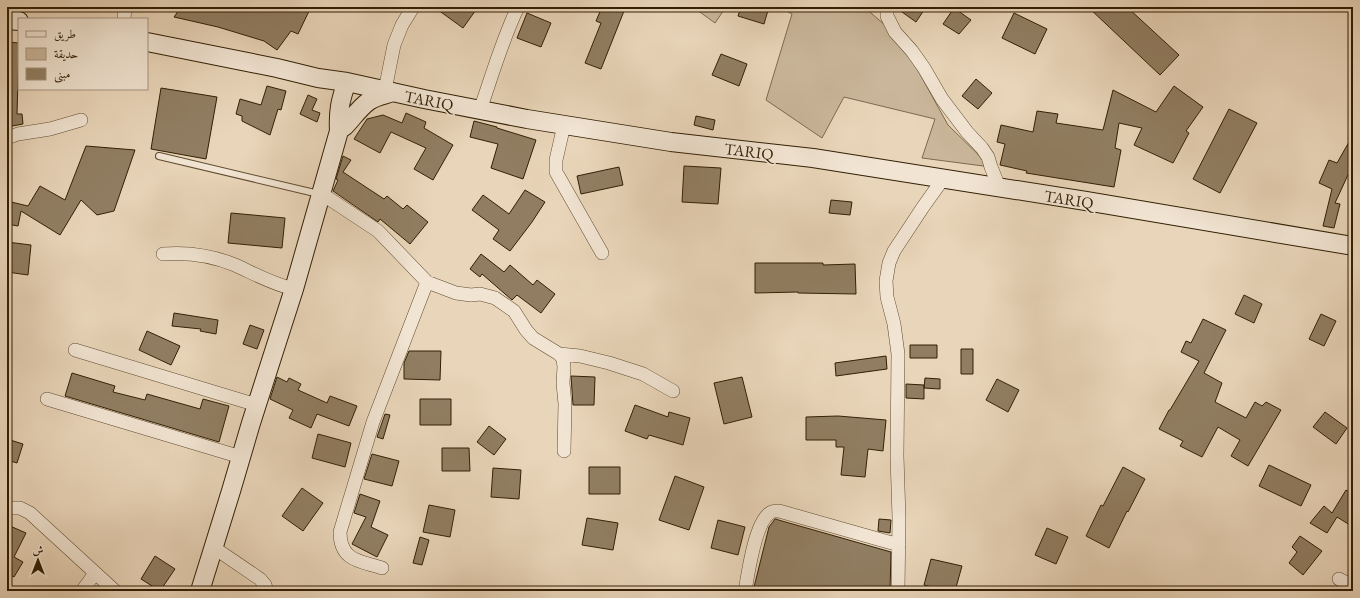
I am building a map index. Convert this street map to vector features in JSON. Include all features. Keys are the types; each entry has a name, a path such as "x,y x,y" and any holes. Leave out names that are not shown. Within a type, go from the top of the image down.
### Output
{"main road":[{"path":"7,20 18,22"},
{"name":"TARIQ","path":"148,42 277,68 318,78 347,82 480,110 564,125 672,142 814,158 1353,246"},
{"path":"318,78 326,86 340,127"},
{"path":"200,591 322,194 340,127 340,104 347,82"},
{"path":"340,127 362,97 366,86"},
{"path":"340,127 363,106 389,91"}],"street":[{"path":"124,18 125,7"},
{"path":"389,91 394,45 402,25 413,7"},
{"path":"480,110 507,29 518,7"},
{"path":"887,7 887,16 895,32 912,51 942,99 988,157 990,167 999,187"},
{"path":"7,138 18,134 50,129 81,120"},
{"path":"564,125 556,160 556,172 602,253"},
{"path":"898,591 898,354 894,324 890,314 887,297 886,281 889,263 894,252 923,206 943,179"},
{"path":"322,194 378,231 427,282 456,294 480,294 495,298 514,311 533,338 560,354 580,356 609,363 643,374 674,391"},
{"path":"163,254 187,253 205,255 234,265 271,283 294,289"},
{"path":"382,568 352,558 342,548 340,532 373,422 427,282"},
{"path":"75,350 257,405"},
{"path":"560,354 564,367 564,451"},
{"path":"47,399 241,458"},
{"path":"7,508 20,508 30,513 115,591"},
{"path":"744,591 754,544 764,518 770,512 779,511 899,545"},
{"path":"213,547 260,579 265,585 267,591"},
{"path":"82,591 95,573"},
{"path":"1339,579 1353,586"}],"lane":[{"path":"159,156 322,194"}],"green space":[{"path":"693,7 726,7 715,23"},
{"path":"779,7 864,7 900,38 948,125 991,167 922,158 935,119 844,97 822,138 766,100 792,14"}],"building":[{"path":"181,7 311,7 298,34 291,31 277,50 264,41 218,27 174,17"},
{"path":"434,7 478,7 463,28"},
{"path":"602,7 613,7 624,11 601,69 585,63 601,23 596,21"},
{"path":"741,7 769,7 764,24 738,16"},
{"path":"895,7 926,7 916,22"},
{"path":"1088,7 1127,7 1179,55 1160,75"},
{"path":"954,8 971,20 959,34 943,24"},
{"path":"527,13 551,23 541,47 517,38"},
{"path":"1014,13 1047,29 1035,54 1002,38"},
{"path":"7,42 18,43 17,114 22,114 23,124 7,127"},
{"path":"721,54 747,64 739,86 712,75"},
{"path":"976,79 992,93 978,109 962,96"},
{"path":"267,86 286,91 281,110 278,109 270,135 242,121 242,116 236,114 240,99 261,105"},
{"path":"1174,86 1203,107 1186,131 1189,133 1173,163 1134,145 1142,128 1119,123 1115,148 1121,150 1114,187 1026,173 1027,171 1000,165 1005,144 997,142 1001,125 1033,132 1037,111 1058,114 1056,123 1103,130 1113,90 1156,112"},
{"path":"161,88 217,97 206,159 151,149"},
{"path":"308,95 317,99 312,110 320,113 317,122 300,114"},
{"path":"1229,109 1257,123 1220,193 1193,179"},
{"path":"406,113 426,122 424,128 453,145 433,180 414,169 426,148 391,132 380,153 354,139 367,119 383,115 402,123"},
{"path":"696,116 715,120 713,130 694,125"},
{"path":"474,121 536,140 523,179 491,168 498,144 470,137"},
{"path":"1353,135 1353,164 1335,203 1340,204 1334,228 1323,226 1332,189 1319,183 1329,160 1337,163"},
{"path":"86,146 135,150 114,211 97,215 81,200 60,235 21,211 18,226 7,224 7,201 28,206 40,186 65,200"},
{"path":"343,156 351,160 343,172 384,199 387,196 403,209 407,205 428,222 410,244 380,219 378,222 333,191 338,180 336,179"},
{"path":"684,166 721,168 718,204 682,202"},
{"path":"619,167 623,185 581,194 577,176"},
{"path":"525,190 545,202 510,251 493,239 499,230 472,210 483,195 509,214"},
{"path":"831,200 852,202 850,215 829,213"},
{"path":"231,213 285,218 282,248 228,243"},
{"path":"7,242 31,245 28,275 7,272"},
{"path":"481,254 504,272 510,265 533,285 537,280 555,294 541,313 517,295 512,300 482,274 480,277 470,269"},
{"path":"755,263 823,263 823,265 855,264 856,294 798,292 755,293"},
{"path":"1244,295 1262,304 1254,323 1235,314"},
{"path":"174,313 218,320 216,334 200,331 201,329 172,326"},
{"path":"1321,314 1336,321 1324,346 1309,339"},
{"path":"1203,319 1226,330 1204,373 1222,383 1215,402 1246,418 1255,402 1262,406 1266,402 1281,410 1248,466 1231,456 1240,440 1218,427 1202,457 1180,446 1183,441 1159,429 1199,361 1181,352 1186,341 1191,343"},
{"path":"250,325 264,330 257,349 243,344"},
{"path":"147,331 180,346 171,365 139,350"},
{"path":"910,345 937,345 937,358 910,358"},
{"path":"961,349 973,349 973,374 961,374"},
{"path":"409,351 441,351 440,380 404,379 404,363"},
{"path":"886,356 887,369 836,376 835,363"},
{"path":"72,373 115,386 113,392 145,400 147,394 200,409 203,399 229,406 219,442 65,396"},
{"path":"571,376 595,377 594,405 573,405"},
{"path":"277,377 287,382 289,378 301,384 298,390 327,403 330,396 357,406 349,426 317,414 311,428 289,418 293,410 270,399"},
{"path":"742,377 752,417 724,424 714,383"},
{"path":"925,378 940,379 940,389 924,388"},
{"path":"997,379 1019,390 1008,412 986,400"},
{"path":"906,384 924,385 924,399 906,398"},
{"path":"420,399 451,399 451,425 420,425"},
{"path":"635,405 668,417 669,412 690,418 683,445 649,435 647,439 625,431"},
{"path":"1325,412 1347,428 1336,444 1313,427"},
{"path":"385,414 390,415 383,439 377,437"},
{"path":"838,416 886,420 883,451 868,449 865,477 841,475 844,447 836,447 836,440 806,440 806,417"},
{"path":"489,426 506,439 494,455 477,442"},
{"path":"318,434 351,443 345,467 312,458"},
{"path":"7,439 23,444 17,463 7,460"},
{"path":"442,448 469,448 470,471 442,471"},
{"path":"372,454 399,461 392,486 364,479"},
{"path":"1269,465 1311,485 1301,506 1259,486"},
{"path":"589,467 620,467 620,494 589,494"},
{"path":"1123,467 1145,479 1109,548 1086,536 1101,505 1103,506"},
{"path":"493,468 521,470 519,499 491,497"},
{"path":"675,476 704,487 689,530 659,520"},
{"path":"302,488 323,503 303,531 282,516"},
{"path":"1346,490 1353,494 1353,527 1337,517 1327,533 1310,523 1324,506 1332,513"},
{"path":"360,494 380,501 371,527 388,535 377,557 352,544 366,517 354,513"},
{"path":"429,505 455,510 450,537 423,532"},
{"path":"587,518 618,523 613,550 582,545"},
{"path":"775,519 891,552 890,591 753,591 769,527"},
{"path":"879,519 891,520 890,533 878,531"},
{"path":"718,520 745,527 738,555 711,548"},
{"path":"10,526 26,533 14,557 23,562 14,577 7,573 7,532"},
{"path":"1047,528 1068,537 1056,564 1035,555"},
{"path":"1300,536 1322,551 1303,575 1289,563 1297,552 1292,547"},
{"path":"420,537 429,540 422,565 413,563"},
{"path":"155,556 175,569 160,591 141,579"},
{"path":"931,559 962,566 955,591 947,591 924,585"}]}
